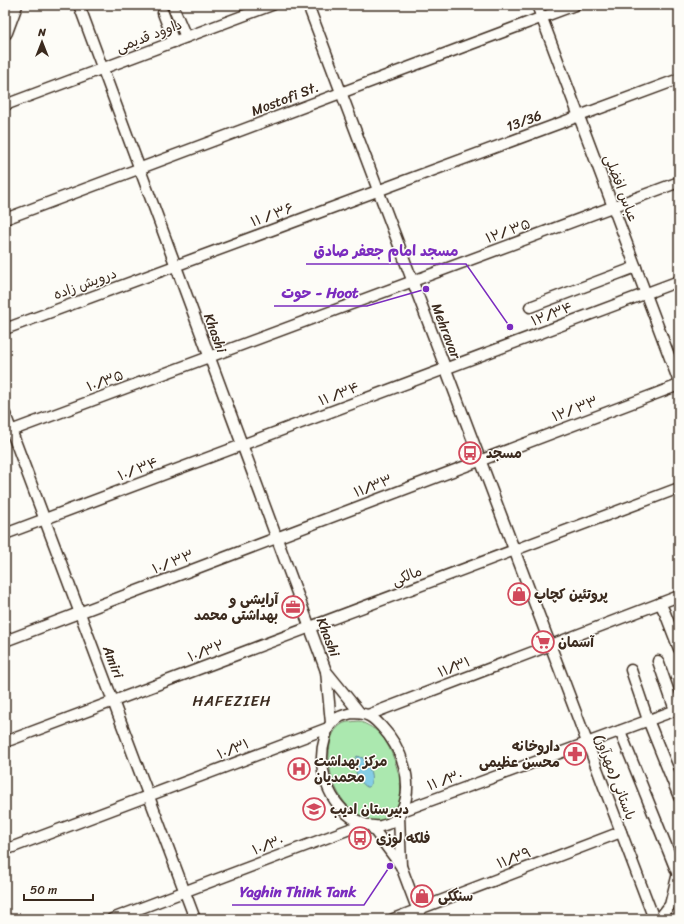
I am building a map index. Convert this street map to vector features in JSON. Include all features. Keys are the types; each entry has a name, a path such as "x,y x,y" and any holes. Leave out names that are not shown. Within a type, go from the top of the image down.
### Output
{"main road":[{"path":"5,32 15,5"}],"street":[{"name":"Khashi","path":"79,5 326,671 329,726"},
{"name":"داوود قدیمی","path":"5,105 272,5"},
{"name":"Mehravar","path":"308,5 550,645"},
{"name":"عباس افضلی","path":"537,5 679,382"},
{"name":"Mostofi St.","path":"5,219 575,5"},
{"path":"174,9 186,37"},
{"path":"163,13 174,42"},
{"name":"13/36","path":"378,190 679,79"},
{"name":"۱۲/ ۳۵","path":"209,357 679,182"},
{"name":"۱۱ / ۳۶","path":"175,266 378,190"},
{"name":"درویش زاده","path":"5,329 175,266"},
{"path":"530,307 636,267"},
{"name":"۱۲/۳۴","path":"446,369 679,282"},
{"name":"۱۰/۳۵","path":"8,432 209,357"},
{"name":"۱۱ /۳۴","path":"242,446 446,369"},
{"name":"۱۲/ ۳۳","path":"480,460 679,385"},
{"name":"Amiri","path":"5,414 8,432 44,519 195,919"},
{"name":"۱۰/ ۳۴","path":"5,534 242,446"},
{"name":"۱۱/۳۳","path":"276,538 480,460"},
{"name":"مالکی","path":"309,628 679,488"},
{"name":"۱۰/ ۳۳","path":"5,641 276,538"},
{"name":"۱۱/۳۱","path":"364,714 679,596"},
{"path":"660,603 679,649"},
{"name":"۱۰/۳۲","path":"5,742 309,628"},
{"name":"باستانی (مهرآور)","path":"550,645 654,919"},
{"path":"658,661 677,710"},
{"path":"631,670 648,720 679,797"},
{"name":"Khashi","path":"326,671 364,714"},
{"name":"۱۱ /۳۰","path":"400,814 677,710"},
{"path":"400,814 387,825 367,825 352,818 339,807 325,779 322,763 322,751 329,726 342,716 364,714 377,722 389,734 402,760 405,771 407,791 400,814 401,866"},
{"name":"۱۰/۳۱","path":"5,850 329,726"},
{"path":"620,731 678,872 670,905 659,919"},
{"path":"367,825 401,866 419,914"},
{"name":"۱۰/۳۰","path":"112,919 367,825"},
{"name":"۱۱/۲۹","path":"393,919 419,914 621,832"}],"green space":[{"path":"359,721 372,727 382,736 392,754 399,778 401,790 400,801 396,810 381,821 375,821 363,817 353,811 338,792 330,768 330,745 335,731 344,723"}],"water":[{"path":"357,756 363,758 369,768 371,783 369,787 364,785 356,773 355,760"}],"place":[{"name":"حوت - Hoot","path":"426,289"},
{"name":"مسجد امام جعفر صادق","path":"510,327"},
{"name":"مسجد","path":"470,453"},
{"name":"پروتئین کچاپ","path":"519,594"},
{"name":"آرایشی و بهداشتی محمد","path":"293,607"},
{"name":"آسمان","path":"543,642"},
{"name":"داروخانه محسن عظیمی","path":"575,754"},
{"name":"مرکز بهداشت محمدیان","path":"299,769"},
{"name":"دبیرستان ادیب","path":"314,809"},
{"name":"فلکه لوزی","path":"360,838"},
{"name":"Yaghin Think Tank","path":"390,866"},
{"name":"سنگکی","path":"422,896"}],"district":[{"name":"HAFEZIEH","path":"232,701"}]}
